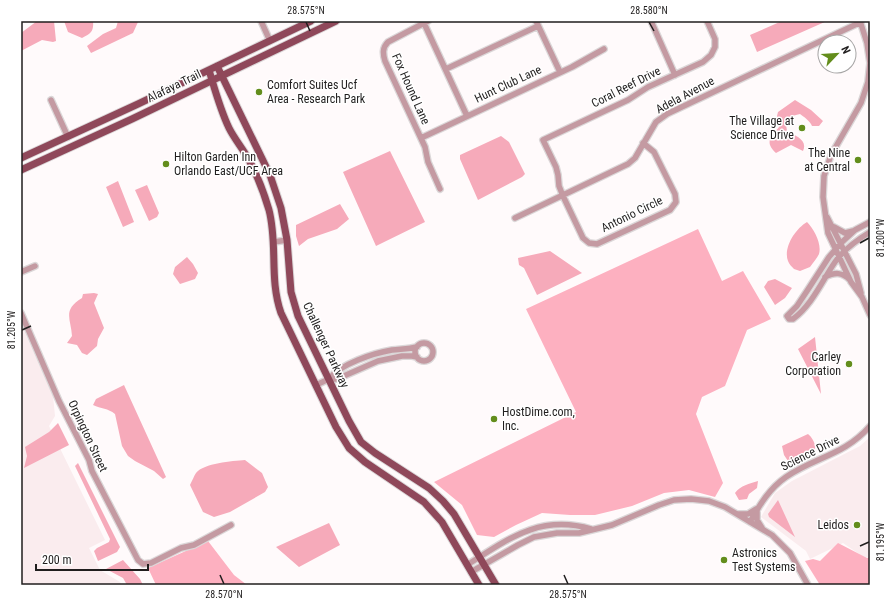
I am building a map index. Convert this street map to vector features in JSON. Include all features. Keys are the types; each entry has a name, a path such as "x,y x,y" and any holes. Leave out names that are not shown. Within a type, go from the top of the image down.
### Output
{"main road":[{"name":"Alafaya Trail","path":"21,158 81,131 311,21"},
{"name":"Alafaya Trail","path":"21,170 336,21"},
{"name":"Challenger Parkway","path":"217,66 270,175 282,208 287,240 291,292 298,316 349,421 361,442 375,453 429,488 443,501 454,514 496,585"},
{"path":"209,70 220,105 230,128 259,179 269,213 274,242 274,287 277,300 287,326 336,427 349,448 365,462 424,502 442,522 479,585"},
{"path":"72,147 73,140 81,131"},
{"path":"59,153 66,144 68,137"}],"street":[{"path":"261,21 270,41"},
{"path":"651,21 675,75"},
{"name":"Coral Reef Drive","path":"556,167 543,140 628,100 648,87 703,62 712,55 715,47 715,39 707,21"},
{"path":"851,282 828,232 823,197 824,176 827,164 834,148 861,103 868,82 870,63 866,38 860,21"},
{"name":"Adela Avenue","path":"515,218 628,164 634,158 656,122 667,114 860,21"},
{"path":"425,22 467,116"},
{"name":"Fox Hound Lane","path":"421,138 385,61 383,50 385,45 393,38 425,22"},
{"path":"446,70 537,24 560,72"},
{"name":"Hunt Club Lane","path":"421,138 560,72 604,49"},
{"path":"51,100 68,137"},
{"path":"421,138 426,150 428,162 440,189"},
{"name":"Antonio Circle","path":"556,167 559,186 583,238 589,243 597,244 670,210 676,202 675,194 654,152 643,143"},
{"path":"826,214 856,274 862,297 870,315"},
{"path":"870,222 856,230 841,243 829,257 800,301 787,316 788,319 793,319 806,307 844,250 870,232"},
{"path":"833,227 845,233 856,230"},
{"path":"274,242 287,240"},
{"path":"21,272 35,266"},
{"path":"825,277 831,274 846,276 862,297"},
{"name":"Orpington Street","path":"21,313 59,401 89,460 92,471 138,560 143,564 151,563 181,548 194,545 231,526"},
{"path":"316,385 329,379 337,378 370,363 388,358 412,356 417,357 419,360 426,361 433,354 432,348 428,344 422,344 417,347 389,351 369,356 334,373 329,379"},
{"path":"417,347 415,352 417,357"},
{"name":"Science Drive","path":"750,522 770,492 784,478 797,470 853,443 870,426"},
{"path":"471,572 534,537 557,533 579,533 618,523 659,504 683,499 709,501 718,504 763,529 788,550 808,585"},
{"path":"736,513 748,514 758,508"},
{"path":"758,508 757,520 763,529"},
{"path":"467,565 520,533 534,528 545,525 566,524 591,529"}],"shaded area":[{"path":"37,21 54,21 56,41 53,42 42,40 21,51 21,33"},
{"path":"64,21 93,21 93,27 90,34 82,38 68,32"},
{"path":"118,21 138,22 133,33 91,53 87,46 103,34 116,28"},
{"path":"782,21 827,21 757,52 750,35"},
{"path":"795,100 811,110 823,121 819,126 812,126 809,121 800,114 792,116 786,124 787,131 803,141 803,151 791,145 776,153 770,146 770,140 779,127 777,116 778,112"},
{"path":"501,136 509,142 525,174 478,200 460,159 460,155"},
{"path":"390,151 425,222 376,246 343,172"},
{"path":"118,181 134,222 123,227 106,187"},
{"path":"147,185 159,213 157,217 149,221 135,190"},
{"path":"340,204 349,219 337,229 308,239 299,246 296,236 296,225"},
{"path":"807,222 817,237 820,250 818,256 810,267 800,271 794,269 789,263 787,250 794,234"},
{"path":"698,229 722,281 743,271 771,319 747,330 725,386 702,397 696,414 723,483 715,497 689,490 664,493 632,506 595,515 542,513 494,537 477,535 462,505 434,482 576,412 526,309"},
{"path":"550,251 582,273 537,295 524,268 519,265 518,258"},
{"path":"187,257 198,273 195,279 180,284 173,274 175,267"},
{"path":"775,279 792,288 785,298 775,305 764,287 768,281"},
{"path":"83,294 98,294 94,303 104,328 98,339 97,346 87,355 82,353 77,345 67,343 72,336 69,315 72,307 82,298"},
{"path":"21,324 53,396 55,416 49,426 105,540 89,548 100,570 120,582 122,585 21,585"},
{"path":"815,337 821,394 798,349"},
{"path":"124,385 166,477 163,479 154,471 128,456 122,446 115,414 93,405 96,399"},
{"path":"58,423 69,445 24,468 27,456 25,447 49,432"},
{"path":"808,434 815,445 815,449 798,455 788,461 784,455 782,446"},
{"path":"870,437 870,556 865,558 843,543 810,559 806,551 761,517 775,493 792,481 860,446"},
{"path":"245,460 262,473 268,487 265,492 230,512 214,517 203,512 190,485 196,473 205,467 212,465"},
{"path":"78,463 120,547 117,552 98,561 94,551 109,542 110,539 75,466"},
{"path":"758,481 757,488 749,494 747,499 739,500 735,493 737,490 745,485"},
{"path":"778,500 795,537 769,517 768,514"},
{"path":"329,523 340,545 299,567 276,547"},
{"path":"208,541 234,575 247,585 156,585 148,568"},
{"path":"838,543 867,558 870,557 870,585 820,585 805,561 813,559 820,561"},
{"path":"123,560 140,579 143,585 127,585 123,578 106,569"}],"place":[{"name":"Comfort Suites Ucf Area - Research Park","path":"259,92"},
{"name":"The Village at Science Drive","path":"802,128"},
{"name":"The Nine at Central","path":"858,160"},
{"name":"Hilton Garden Inn Orlando East/UCF Area","path":"166,164"},
{"name":"Carley Corporation","path":"849,364"},
{"name":"HostDime.com, Inc.","path":"494,419"},
{"name":"Leidos","path":"857,525"},
{"name":"Astronics Test Systems","path":"724,560"}]}
